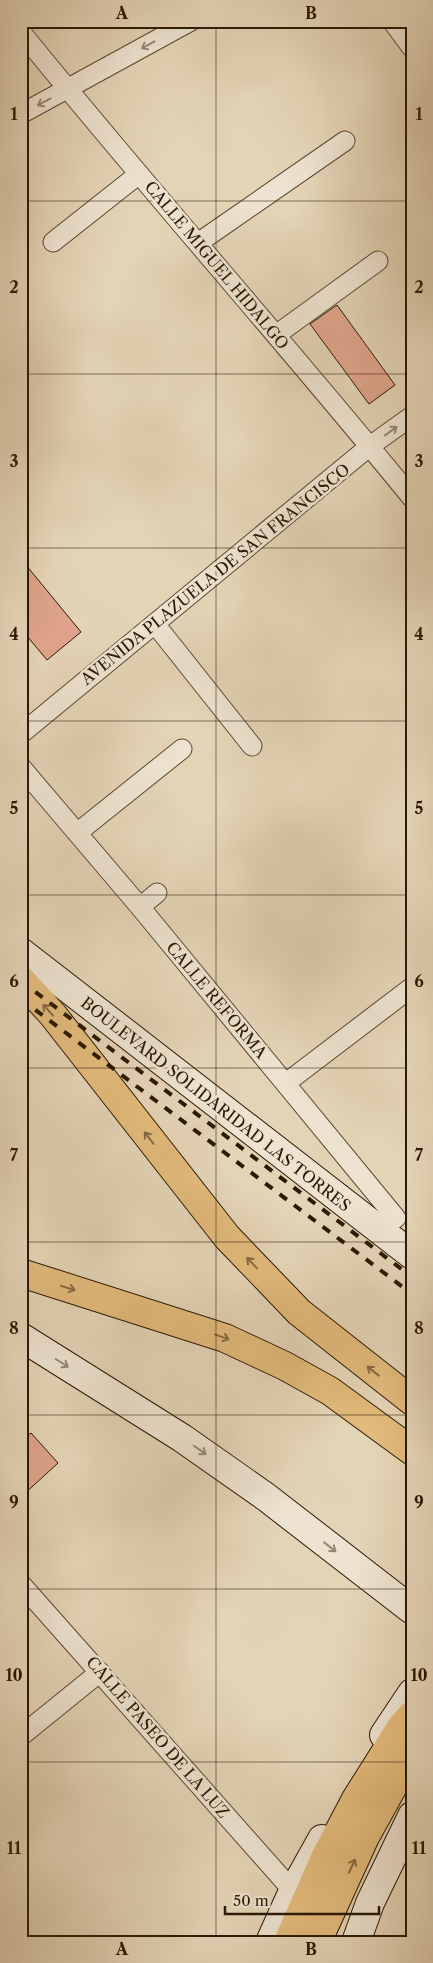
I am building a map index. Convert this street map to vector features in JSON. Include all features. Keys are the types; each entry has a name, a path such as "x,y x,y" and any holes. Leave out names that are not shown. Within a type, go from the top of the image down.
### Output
{"main road":[{"name":"BOULEVARD SOLIDARIDAD LAS TORRES","path":"21,952 412,1255"},
{"name":"BOULEVARD SOLIDARIDAD LAS TORRES","path":"21,980 53,1016 227,1237 299,1312 412,1401"},
{"path":"21,1273 225,1338 285,1366 330,1391 412,1451"},
{"path":"21,1337 182,1438 266,1497 412,1610"},
{"path":"270,1942 293,1891 346,1796 412,1693"},
{"path":"288,1942 326,1856 352,1807 402,1726 412,1715"},
{"path":"317,1942 365,1837 412,1752"},
{"path":"356,1942 370,1903 412,1816"}],"street":[{"path":"21,114 191,21"},
{"path":"392,21 412,48"},
{"name":"CALLE MIGUEL HIDALGO","path":"21,32 67,90 370,446 412,498"},
{"path":"198,243 345,141"},
{"path":"53,242 139,174"},
{"path":"276,335 378,261"},
{"name":"AVENIDA PLAZUELA DE SAN FRANCISCO","path":"21,734 370,446 412,416"},
{"path":"155,624 252,746"},
{"path":"77,833 182,749"},
{"name":"CALLE REFORMA","path":"21,767 140,906 396,1218 379,1230"},
{"path":"140,906 158,893"},
{"path":"286,1083 412,987"},
{"name":"CALLE PASEO DE LA LUZ","path":"21,1584 293,1891"},
{"path":"21,1736 100,1672"}],"building":[{"path":"337,305 395,385 369,404 310,324"},
{"path":"21,559 81,632 47,660 21,629"},
{"path":"31,1433 58,1463 21,1497 21,1441"}],"railway":[{"path":"21,981 412,1277"},
{"path":"21,999 412,1294"}]}
